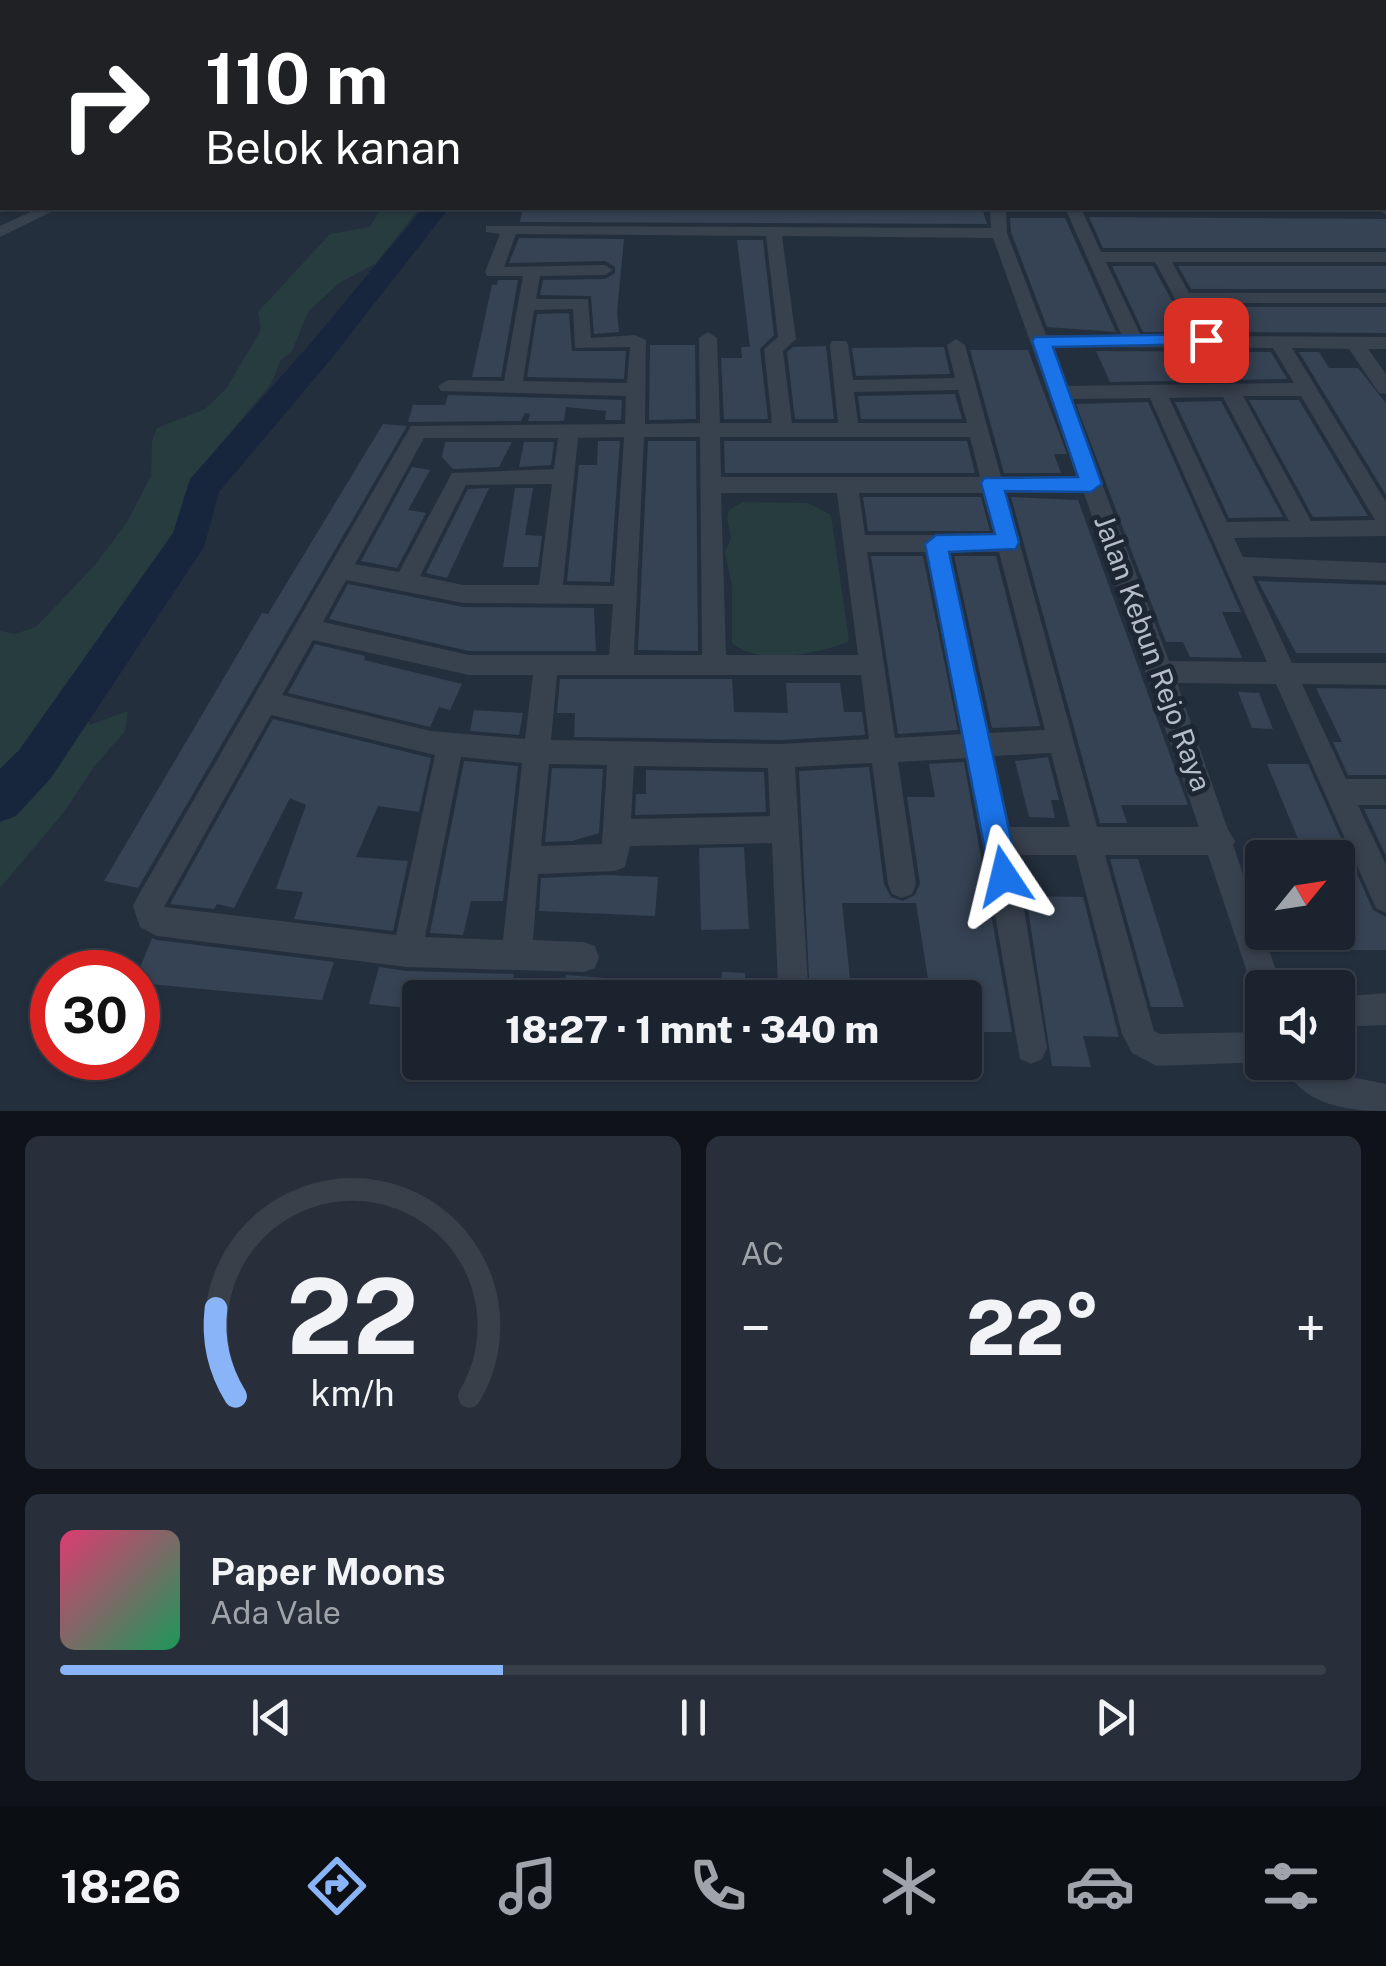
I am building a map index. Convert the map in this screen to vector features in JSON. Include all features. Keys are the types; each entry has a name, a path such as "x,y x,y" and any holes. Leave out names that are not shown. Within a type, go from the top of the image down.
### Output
{"street":[{"path":"0,232 48,210"},
{"path":"707,210 709,230"},
{"path":"766,210 787,339 773,349 782,430"},
{"name":"Jalan Kebun Rejo Raya","path":"998,210 1000,233 1221,841 1261,970"},
{"path":"1074,210 1134,341"},
{"path":"605,270 493,272 501,230 769,231 923,225 1000,233"},
{"path":"1094,257 1386,258"},
{"path":"1161,258 1206,340"},
{"path":"1359,258 1386,294"},
{"path":"513,386 532,271"},
{"path":"1184,298 1386,294"},
{"path":"526,305 582,302 582,344 639,342 621,666"},
{"path":"708,338 714,665"},
{"path":"1042,341 1386,343"},
{"path":"1279,342 1386,520"},
{"path":"1356,344 1386,388"},
{"path":"839,345 849,430"},
{"path":"956,345 1143,1042 1157,1050 1245,1048"},
{"path":"845,386 965,384"},
{"path":"448,386 636,390"},
{"path":"1061,393 1307,389"},
{"path":"1230,391 1304,528"},
{"path":"1156,392 1386,898"},
{"path":"550,594 570,430"},
{"path":"584,957 517,952 407,952 157,921 150,917 150,900 418,431 977,430"},
{"path":"406,581 459,478 564,476"},
{"path":"709,485 1091,484"},
{"path":"848,486 902,884"},
{"path":"1218,530 1386,528"},
{"path":"853,544 1008,542"},
{"path":"936,544 999,841 1031,1048"},
{"path":"1233,566 1386,572"},
{"path":"340,570 463,594 625,595"},
{"path":"305,628 469,665 872,664"},
{"path":"517,952 546,667"},
{"path":"1161,672 1386,674"},
{"path":"264,702 450,746 538,752 781,756 1062,741"},
{"path":"407,952 450,746"},
{"path":"524,861 610,860 616,854 621,755"},
{"path":"781,756 794,980"},
{"path":"1336,792 1386,792"},
{"path":"616,833 787,828"},
{"path":"999,841 1221,841"},
{"path":"1355,1011 1386,1009"},
{"path":"1314,1080 1328,1089 1386,1101"}],"green space":[{"path":"380,210 418,210 375,264 339,283 308,312 292,351 281,360 271,384 208,459 188,517 160,559 137,607 140,639 132,656 82,711 90,725 128,711 125,731 0,888 0,631 15,634 36,627 95,565 127,522 151,476 152,441 157,428 205,409 226,389 261,330 258,312 330,234 370,227"},
{"path":"743,502 808,503 831,515 849,641 789,656 757,654 732,643 732,586 725,552 731,538 727,517 729,510"}],"building":[{"path":"983,210 987,224 520,222 522,212"},
{"path":"1089,217 1386,219 1386,248 1103,248"},
{"path":"1010,218 1065,218 1116,332 1047,327 1011,232"},
{"path":"519,238 624,239 617,312 619,332 594,334 591,296 540,295 543,280 605,279 615,273 615,267 605,261 509,263"},
{"path":"737,240 763,240 774,335 760,349 768,419 724,419 721,358 742,358 741,347 750,347"},
{"path":"1112,266 1153,266 1189,332 1143,332"},
{"path":"1178,266 1386,266 1386,289 1191,289"},
{"path":"498,280 518,280 501,377 472,377 492,285 497,285"},
{"path":"1201,307 1386,307 1386,333 1215,332"},
{"path":"569,313 572,351 626,351 624,379 527,377 537,314"},
{"path":"650,345 695,345 696,419 649,420"},
{"path":"826,346 834,419 795,419 787,352 793,347"},
{"path":"944,347 950,374 856,376 852,348"},
{"path":"970,350 1028,350 1067,454 1054,454 1061,473 1004,473"},
{"path":"1096,351 1271,352 1287,379 1110,382"},
{"path":"1299,352 1319,352 1329,368 1358,368 1386,403 1386,495"},
{"path":"955,394 962,419 861,419 858,396"},
{"path":"448,395 622,400 621,420 605,420 606,411 566,407 564,421 528,421 530,414 525,413 521,421 408,422 413,405 445,405"},
{"path":"1249,400 1299,400 1368,516 1313,517"},
{"path":"1221,401 1283,517 1229,518 1175,402"},
{"path":"1148,402 1241,612 1222,612 1242,658 1190,657 1183,642 1166,642 1076,404"},
{"path":"383,424 407,426 138,888 104,881 262,613 268,614"},
{"path":"598,441 620,441 610,582 567,581 579,465 597,465"},
{"path":"648,441 696,441 698,651 638,650"},
{"path":"724,441 967,441 975,473 725,473"},
{"path":"445,442 512,442 499,467 453,469 442,457"},
{"path":"524,442 554,442 551,465 519,467"},
{"path":"412,467 430,470 408,510 426,513 397,568 361,561"},
{"path":"489,488 447,578 426,573 468,489"},
{"path":"515,488 533,488 525,535 542,536 538,567 503,567"},
{"path":"863,497 981,497 990,531 868,531"},
{"path":"1011,497 1078,500 1188,805 1121,805 1127,823 1100,823"},
{"path":"871,556 923,556 958,730 898,734"},
{"path":"954,556 996,556 1040,726 992,728"},
{"path":"1258,581 1386,585 1386,653 1296,653"},
{"path":"348,584 463,607 594,608 596,651 469,651 329,619"},
{"path":"315,644 462,684 450,710 439,707 430,727 288,693"},
{"path":"560,679 732,679 734,712 788,713 786,683 840,683 844,712 862,712 865,735 781,740 574,737 575,713 557,713"},
{"path":"1316,688 1386,689 1386,775 1348,775 1333,742 1342,742"},
{"path":"1238,692 1259,693 1273,729 1252,728"},
{"path":"474,710 523,713 519,735 470,731"},
{"path":"273,719 431,758 419,812 378,806 356,857 408,861 393,931 294,919 303,892 276,889 306,805 290,798 234,908 170,904"},
{"path":"1048,757 1059,800 1051,800 1055,818 1029,817 1015,761"},
{"path":"464,761 518,766 503,901 471,901 463,935 430,933"},
{"path":"964,762 1012,1032 982,1032 982,980 928,980 916,903 842,903 850,980 809,980 799,771 869,767 884,884 891,897 903,901 915,895 920,883 907,797 935,797 929,764"},
{"path":"1267,764 1308,764 1342,840 1299,840"},
{"path":"552,768 603,769 599,833 572,841 545,842"},
{"path":"646,770 764,772 766,812 635,815 636,794 646,794"},
{"path":"1364,809 1386,809 1386,856"},
{"path":"744,847 749,929 701,930 699,848"},
{"path":"1110,859 1138,859 1184,1007 1151,1007"},
{"path":"1355,870 1373,910 1386,917 1386,950 1355,950"},
{"path":"658,877 655,916 539,911 541,878"},
{"path":"1026,896 1083,897 1119,1037 1083,1036 1091,1067 1052,1066"},
{"path":"152,938 334,962 322,1000 160,985 160,950 147,950"},
{"path":"379,967 514,974 513,980 402,980 402,1007 369,1004"},
{"path":"722,972 745,973 745,980 722,980"},
{"path":"566,975 619,979 619,980 565,980"}],"waterway":[{"path":"0,801 35,764 191,537 202,488 320,352 434,210"}],"route":[{"path":"1004,876 936,544 1008,542 992,483 1091,484 1042,341 1206,340"}]}
